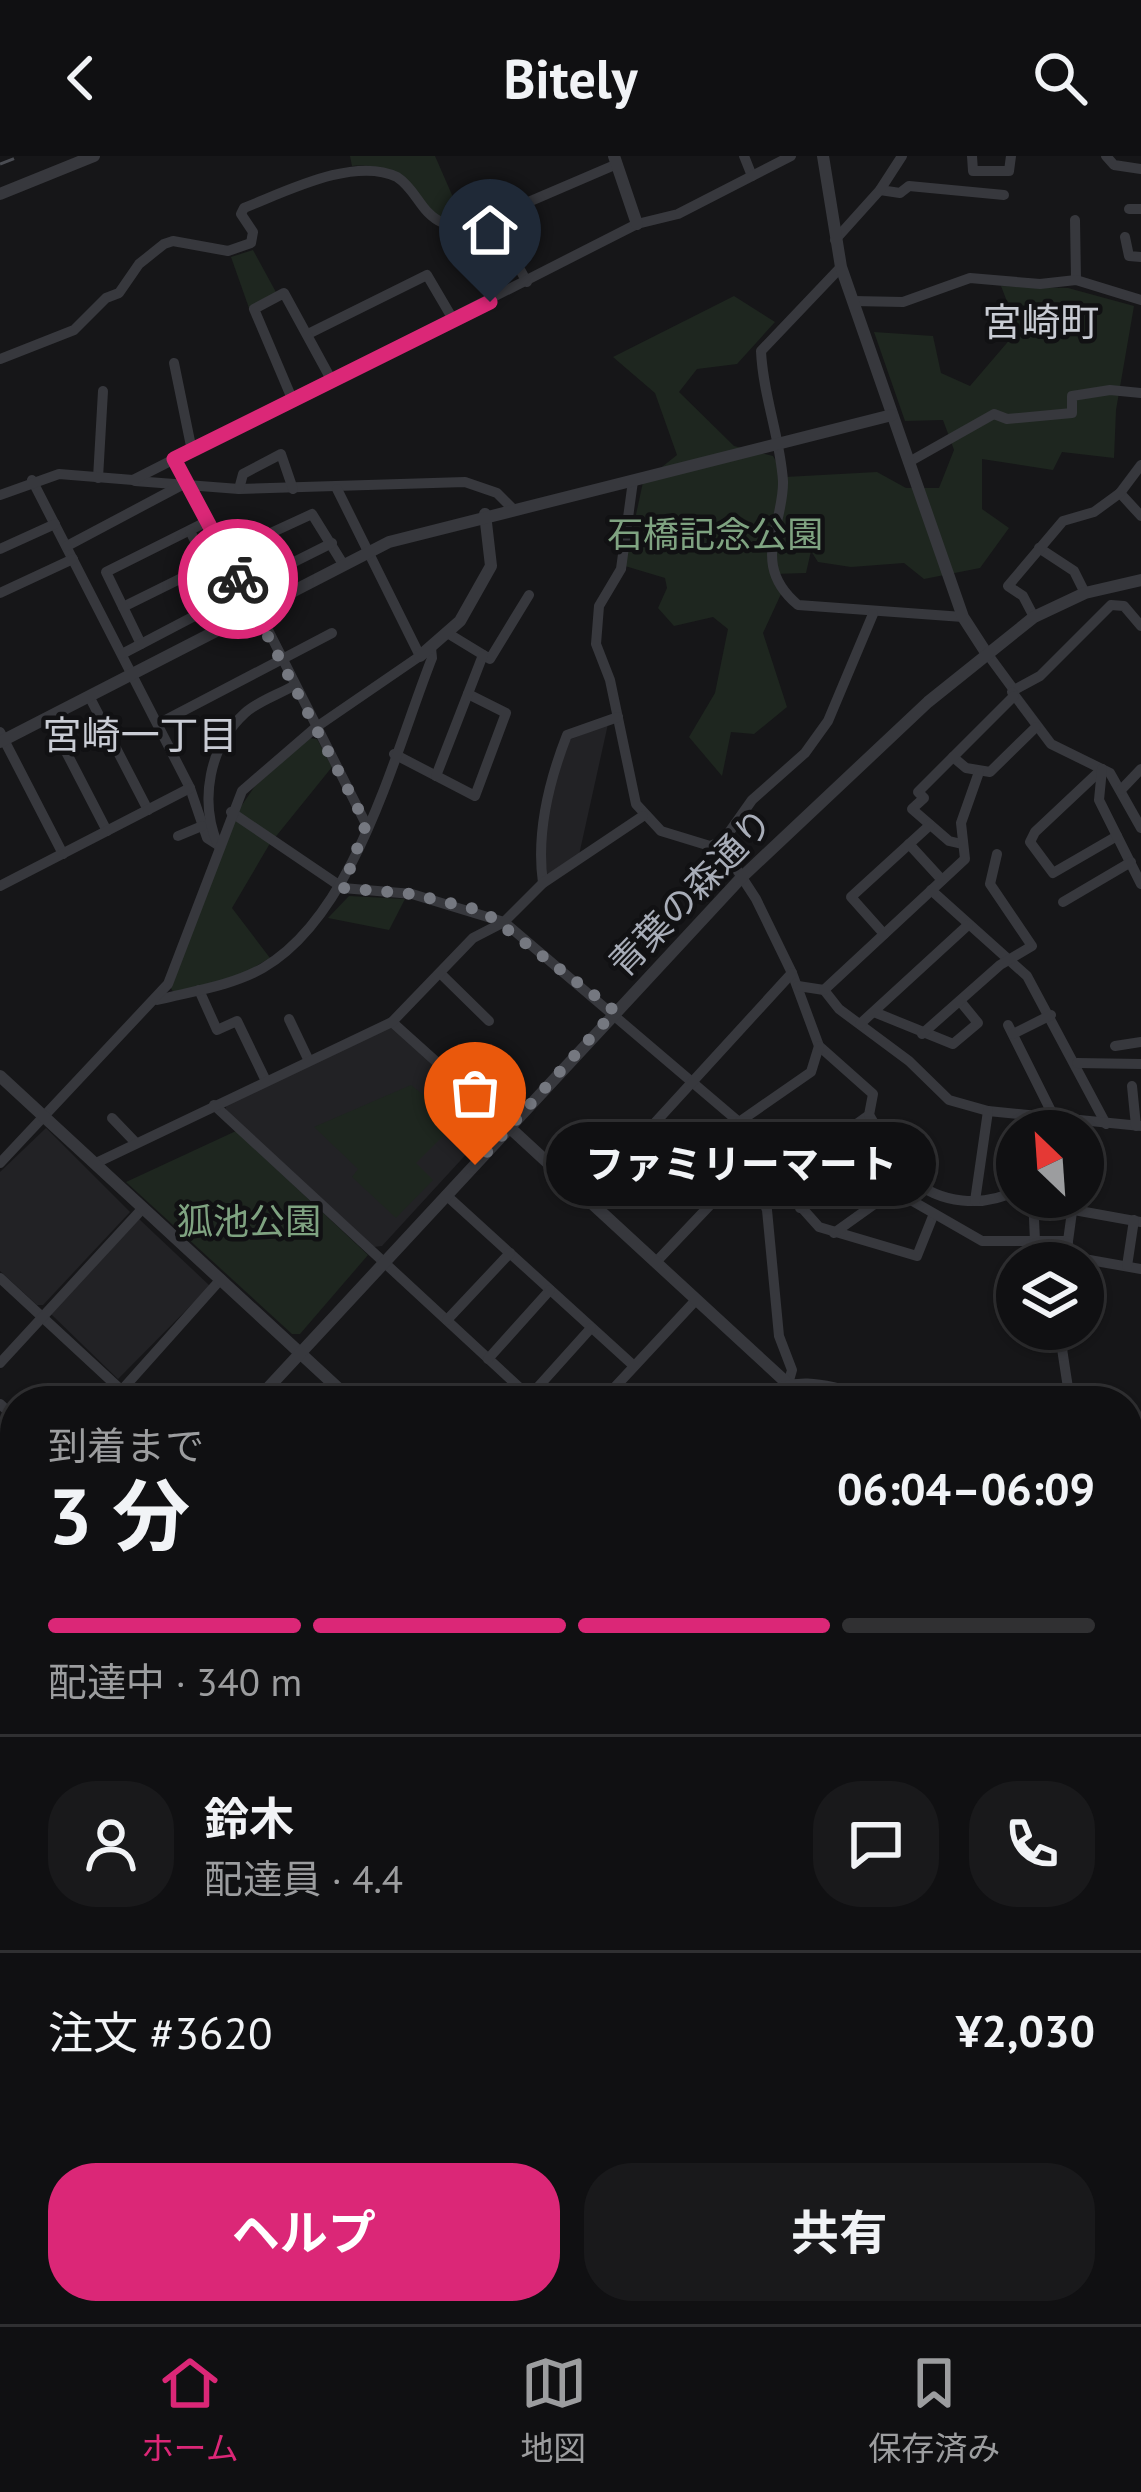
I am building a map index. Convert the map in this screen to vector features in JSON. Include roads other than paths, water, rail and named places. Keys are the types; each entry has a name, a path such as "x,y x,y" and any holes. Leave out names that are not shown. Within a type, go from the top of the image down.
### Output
{"street":[{"path":"0,194 94,156"},
{"path":"744,156 752,176"},
{"path":"133,480 454,321 637,224 678,214 791,156"},
{"path":"823,156 841,267 963,617 1036,728 1051,744 1102,769 1121,790 1141,828"},
{"path":"835,239 880,190 902,156"},
{"path":"972,156 973,171 1009,171 1012,156"},
{"path":"1106,156 1114,165 1141,169"},
{"path":"491,218 615,160 637,224"},
{"path":"0,358 74,330 106,298 119,293 139,264 164,244 240,250 251,243 253,232 241,214 244,208 336,171 384,170 411,190 424,212 443,223 479,207 491,218 526,282"},
{"path":"880,190 900,193 908,187 1004,195"},
{"path":"1075,220 1076,280"},
{"path":"1126,237 1129,256 1141,257"},
{"path":"841,267 761,351 763,381 779,434 783,483 772,564 785,595 798,605 963,617"},
{"path":"308,334 427,275 454,321"},
{"path":"853,301 903,302 970,278 1040,284 1076,280 1141,300"},
{"path":"293,400 254,309 284,293 332,381"},
{"path":"174,363 192,451"},
{"path":"909,462 994,414 1007,418 1072,413 1072,396 1110,390 1141,393"},
{"path":"98,478 104,391"},
{"path":"63,854 1,738 368,552 485,514 633,481 700,460 777,447 892,415"},
{"path":"239,489 243,474 281,454 293,489"},
{"path":"174,459 366,824"},
{"path":"1034,617 1023,596 1008,586 1063,520 1094,512 1120,494 1141,465"},
{"path":"0,495 59,474 239,489 465,482 497,493 512,508"},
{"path":"32,480 190,788 207,838 218,845"},
{"path":"633,481 621,569 599,606 596,644 643,816 684,841 719,842"},
{"path":"0,593 185,485"},
{"path":"154,1000 267,966 343,888 432,658 368,552 337,489"},
{"path":"1120,494 1141,516"},
{"path":"225,554 303,514 319,518 343,564"},
{"path":"0,1163 154,1000 183,948 231,812 255,776 448,634 491,566 485,514"},
{"path":"141,644 106,572 208,521"},
{"path":"0,549 55,524"},
{"path":"122,654 225,600 190,531"},
{"path":"242,588 332,543"},
{"path":"1039,548 1074,571 1084,593"},
{"path":"124,607 208,566"},
{"name":"青葉の森通り","path":"269,1386 741,878 985,651 1034,617 1084,593 1141,580"},
{"path":"1118,584 1124,606 1141,626"},
{"path":"448,634 490,659 530,595"},
{"path":"962,844 912,809 924,798 918,792 1012,693 1040,676 1108,608 1124,606"},
{"path":"719,842 752,800 805,753 828,721 873,614"},
{"path":"158,724 332,633"},
{"path":"436,776 483,655"},
{"path":"218,845 211,825 213,760 244,713 295,685"},
{"path":"394,754 475,796 506,713 468,694"},
{"path":"89,696 148,810"},
{"path":"543,883 539,859 550,785 567,735 618,716"},
{"path":"48,717 107,831"},
{"path":"953,757 979,772 989,772 1036,728"},
{"path":"1102,769 1099,800 1141,884"},
{"path":"1102,769 1030,842 1053,873 1118,836"},
{"path":"1121,790 1141,769"},
{"path":"824,990 964,859 961,823 979,772"},
{"path":"0,886 190,788"},
{"path":"231,812 343,888 412,894 483,911 504,922 615,1011 739,1121 748,1165 767,1210 779,1336 793,1370 788,1384"},
{"path":"96,1163 392,1022 473,938 504,922 543,883 643,816"},
{"path":"884,934 851,896 930,825"},
{"path":"178,836 202,826"},
{"path":"719,842 792,973 819,1046 873,1094 869,1114 777,1181"},
{"path":"910,844 942,880"},
{"path":"922,1034 1032,946 990,884 997,854"},
{"path":"1063,902 1131,862"},
{"path":"931,890 1010,959 1052,1015 1106,1124 1138,1126 1132,1086"},
{"path":"860,1024 968,925"},
{"path":"440,973 489,1022"},
{"path":"587,1197 792,973"},
{"path":"798,986 824,990 949,1100 996,1112"},
{"path":"199,990 218,1030 237,1021 266,1081"},
{"path":"874,1012 953,1044 977,1028 959,1001"},
{"path":"1050,1110 1010,1029 1052,1015"},
{"path":"290,1019 308,1061"},
{"path":"392,1022 788,1384"},
{"path":"1115,1046 1141,1042"},
{"path":"739,1121 811,1072 819,1046"},
{"path":"1077,1063 1141,1064"},
{"path":"0,1076 336,1386"},
{"path":"214,1106 518,1386"},
{"path":"975,1201 988,1111"},
{"path":"869,1114 911,1178 958,1202 996,1196"},
{"path":"112,1118 134,1142"},
{"path":"742,1141 819,1228 917,1256 934,1216"},
{"path":"800,1208 888,1144"},
{"path":"656,1262 748,1165"},
{"path":"834,1233 911,1178"},
{"path":"895,1191 982,1240 1069,1241 1072,1218"},
{"path":"446,1195 634,1366"},
{"path":"0,1363 143,1208"},
{"path":"1104,1212 1138,1221 1127,1266"},
{"path":"1034,1218 1035,1241"},
{"path":"447,1320 510,1253"},
{"path":"1104,1264 1141,1269"},
{"path":"0,1278 118,1386"},
{"path":"126,1386 221,1280"},
{"path":"488,1359 550,1290"},
{"path":"616,1386 695,1301"},
{"path":"543,1386 591,1328"},
{"path":"1062,1350 1068,1386"},
{"path":"785,1386 803,1382 818,1386"}],"railway":[{"path":"0,164 21,156"}],"place":[{"name":"ファミリーマート","path":"475,1165"}],"district":[{"name":"宮崎町","path":"1041,321"},
{"name":"宮崎一丁目","path":"140,734"}],"park label":[{"name":"石橋記念公園","path":"715,533"},
{"name":"狐池公園","path":"249,1220"}]}
